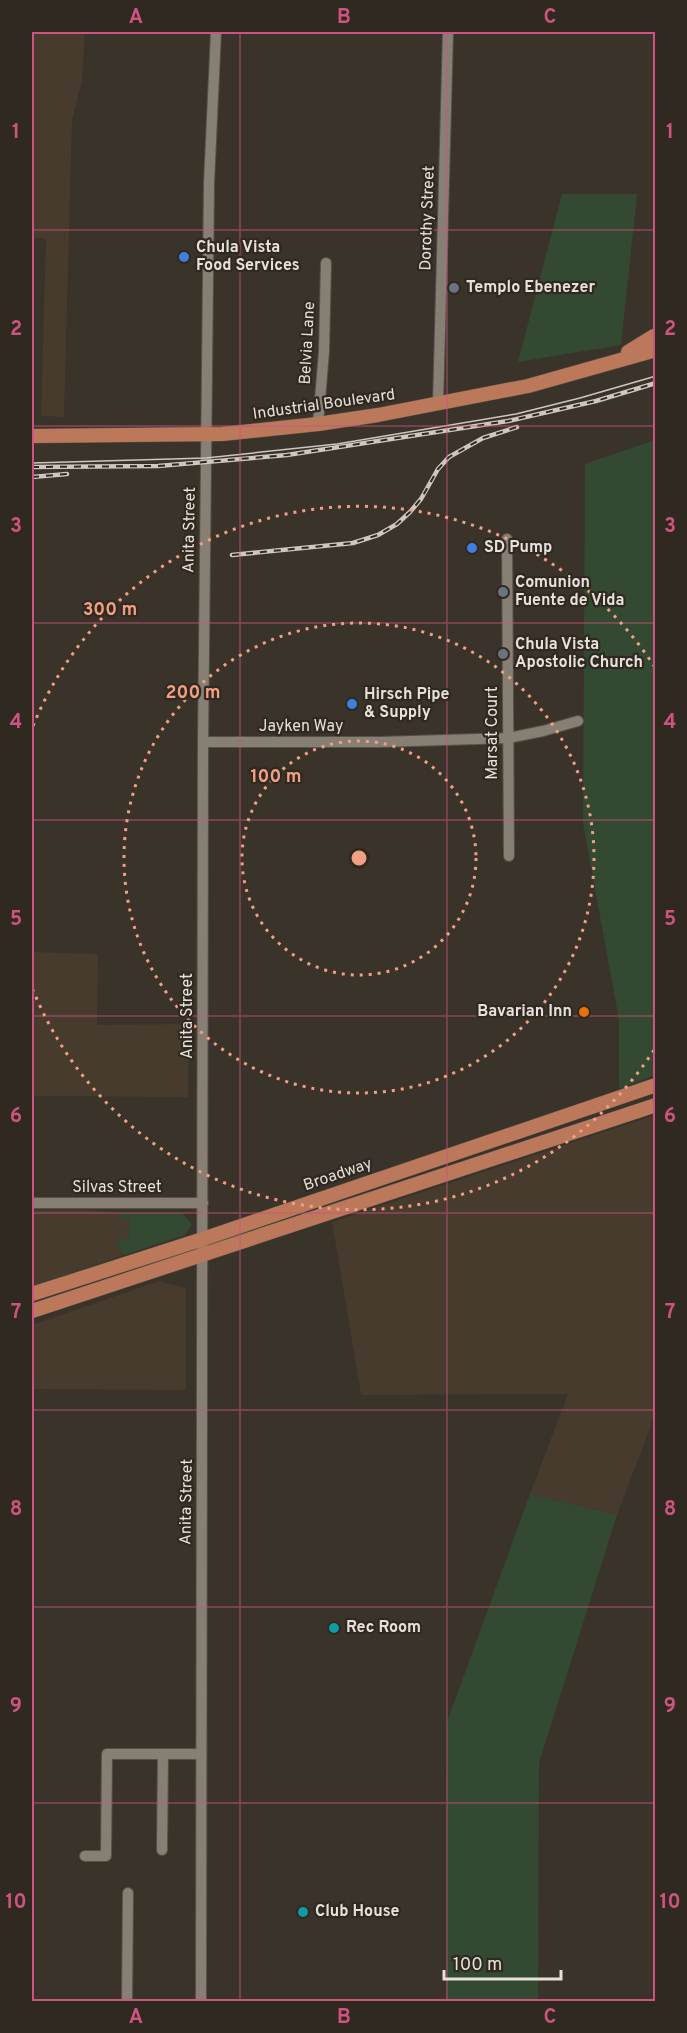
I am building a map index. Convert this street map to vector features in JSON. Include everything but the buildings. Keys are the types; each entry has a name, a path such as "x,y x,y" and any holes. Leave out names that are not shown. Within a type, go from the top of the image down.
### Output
{"main road":[{"name":"Industrial Boulevard","path":"615,360 655,336"},
{"name":"Industrial Boulevard","path":"32,436 206,434 318,424 528,386 656,350"},
{"name":"Broadway","path":"32,1294 203,1239 616,1098 656,1087"},
{"path":"628,1114 627,1107 653,1094 656,1087"},
{"path":"586,1128 594,1117 615,1109 616,1098"},
{"name":"Broadway","path":"32,1311 656,1105"},
{"path":"443,1157 448,1173"}],"street":[{"name":"Anita Street","path":"201,2001 203,742 209,183 216,32"},
{"name":"Dorothy Street","path":"438,404 448,32"},
{"name":"Belvia Lane","path":"318,424 324,351 326,263"},
{"name":"Marsat Court","path":"507,539 509,856"},
{"name":"Jayken Way","path":"203,742 381,742 508,738 543,732 578,722"},
{"name":"Silvas Street","path":"32,1203 203,1203"},
{"path":"86,1856 106,1856 107,1754 200,1754"},
{"path":"162,1754 162,1850"},
{"path":"127,2001 128,1893"}],"shaded area":[{"path":"32,32 85,32 82,81 72,120 64,417 41,416 46,239 32,238"},
{"path":"32,952 98,954 97,1025 188,1024 188,1097 32,1096"},
{"path":"655,1115 655,1415 617,1515 530,1494 568,1394 361,1395 332,1222"},
{"path":"32,1210 92,1210 121,1213 123,1219 129,1218 129,1240 118,1244 124,1255 32,1287"},
{"path":"159,1281 186,1288 186,1390 32,1389 32,1325"}],"green space":[{"path":"562,194 637,194 621,345 518,362"},
{"path":"655,440 655,1075 619,1089 619,1020 583,823 585,464"},
{"path":"121,1213 182,1213 192,1224 185,1235 124,1255 118,1244 120,1238 129,1240 129,1218 123,1219"},
{"path":"530,1494 617,1515 539,1763 538,2001 446,2001 447,1722"}],"tram line":[{"path":"32,463 206,458 337,444 516,414 656,376"}],"railway":[{"path":"32,467 158,466 287,455 508,421 596,401 656,383"},
{"path":"232,555 353,543 378,535 397,524 410,512 421,499 438,469 449,457 483,438 517,427"},
{"path":"32,477 67,474"}],"place":[{"name":"Chula Vista Food Services","path":"184,257"},
{"name":"Templo Ebenezer","path":"454,288"},
{"name":"SD Pump","path":"472,548"},
{"name":"Comunion Fuente de Vida","path":"503,592"},
{"name":"Chula Vista Apostolic Church","path":"503,654"},
{"name":"Hirsch Pipe & Supply","path":"352,704"},
{"name":"Bavarian Inn","path":"584,1012"},
{"name":"Rec Room","path":"334,1628"},
{"name":"Club House","path":"303,1912"}]}
